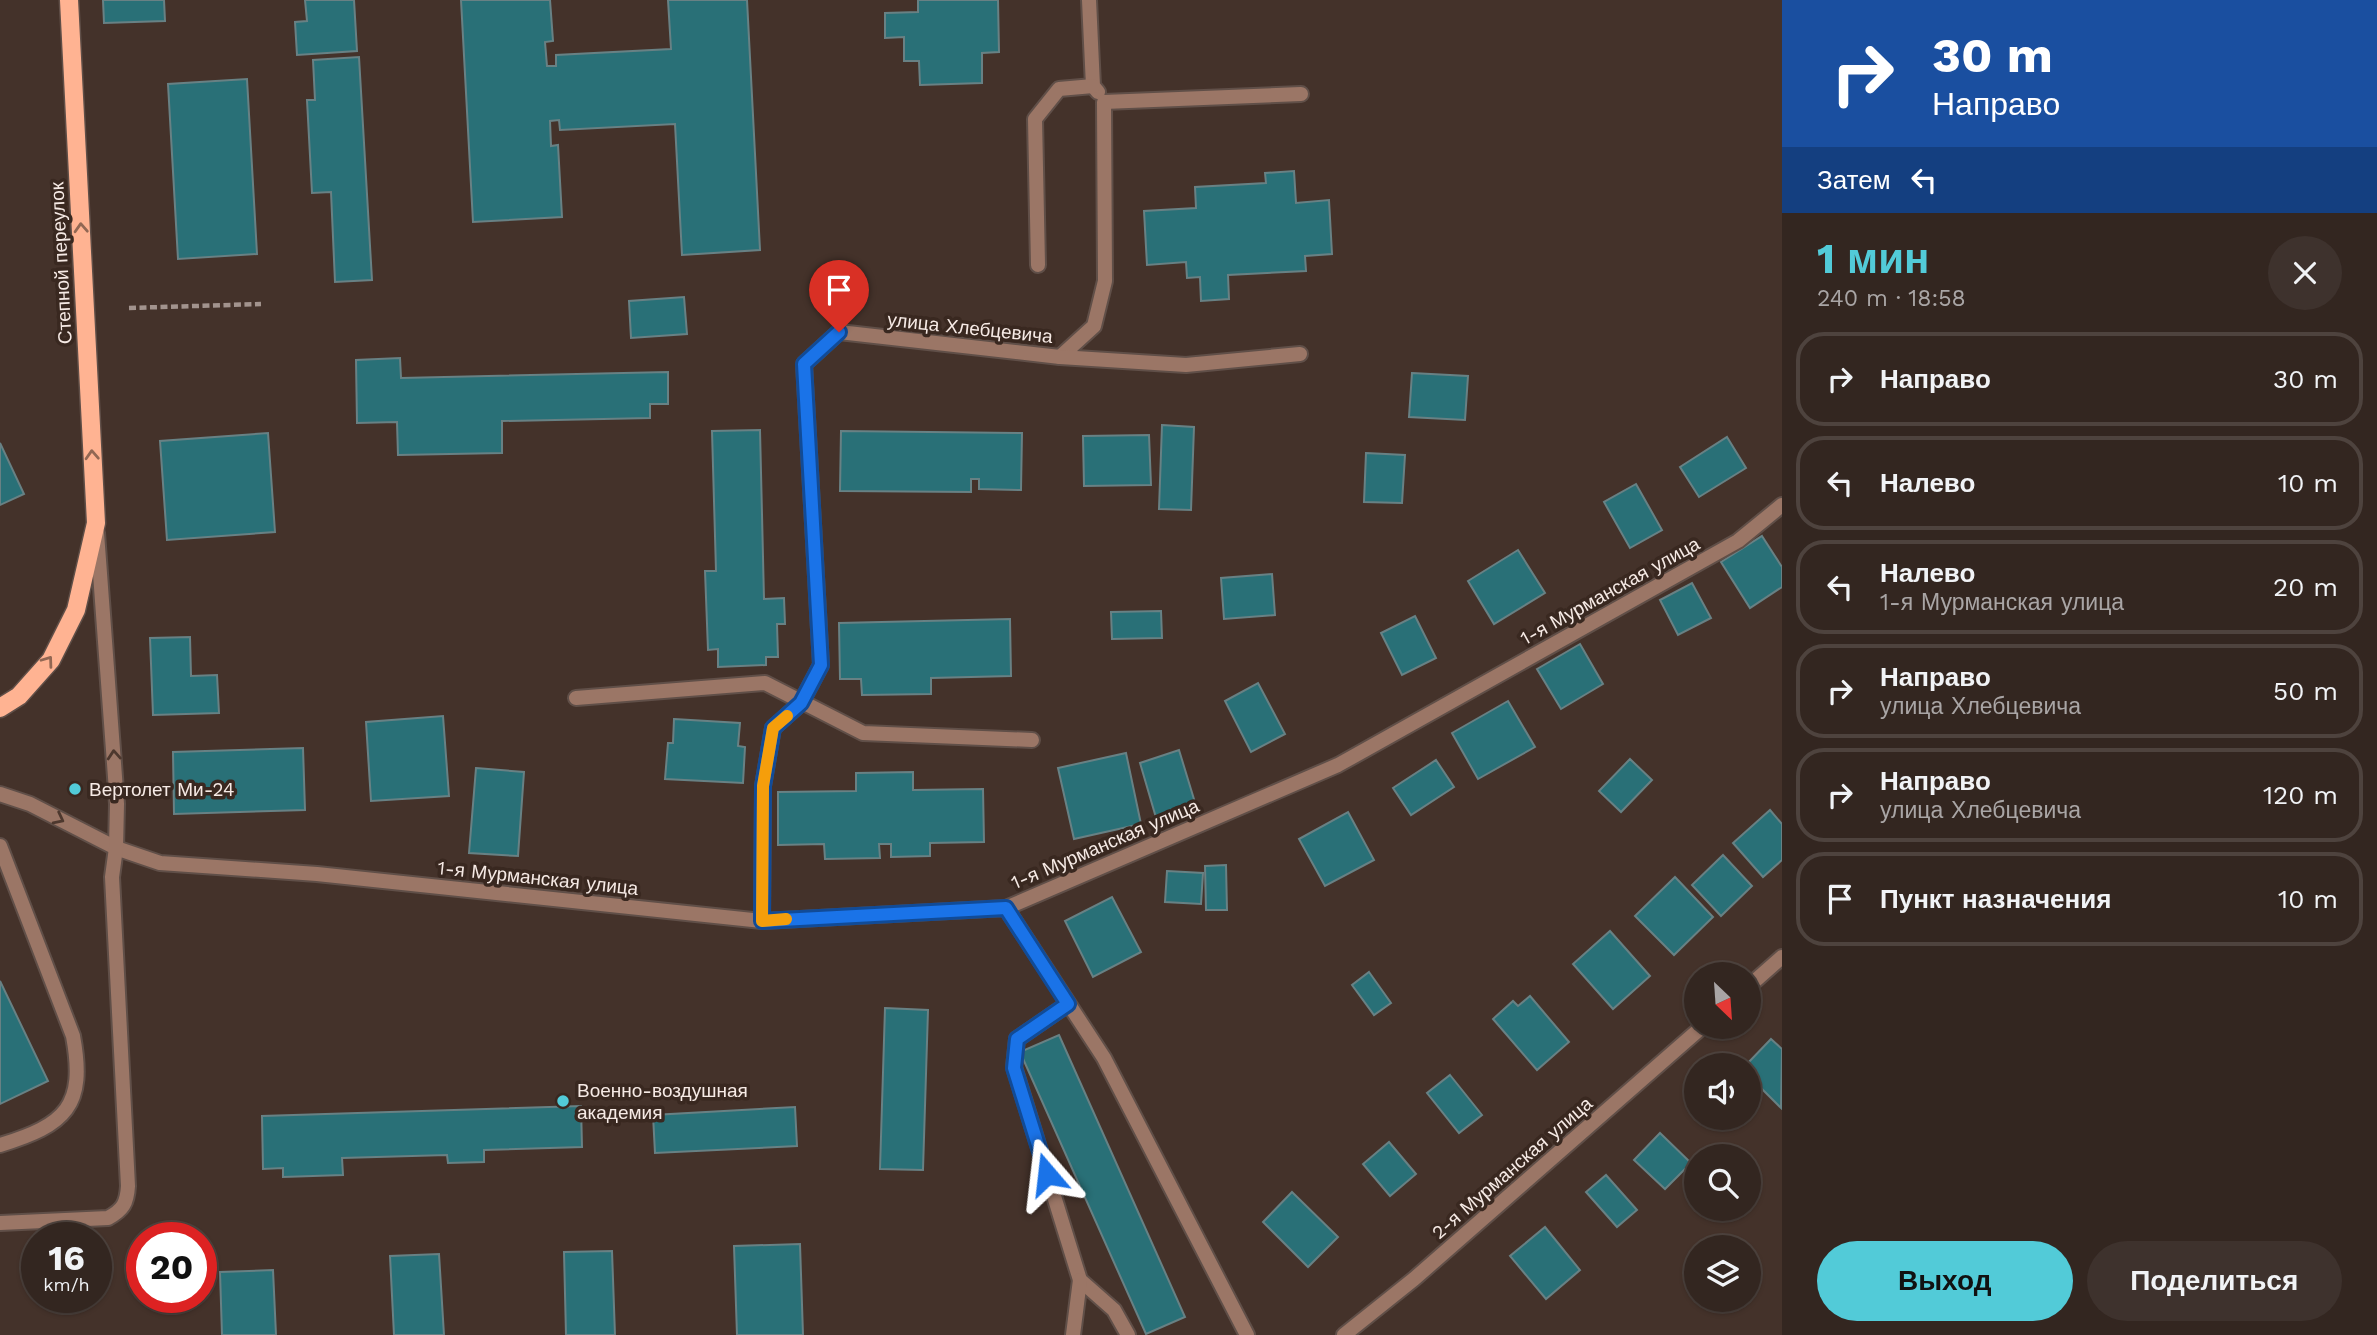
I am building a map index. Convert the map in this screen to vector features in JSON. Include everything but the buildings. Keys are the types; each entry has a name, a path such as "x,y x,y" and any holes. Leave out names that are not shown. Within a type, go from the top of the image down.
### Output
{"main road":[{"name":"Степной переулок","path":"0,708 19,696 51,660 76,610 96,523 69,0"}],"street":[{"path":"1060,357 1094,326 1105,281 1104,102 1093,86 1089,0"},
{"path":"1038,265 1035,119 1059,89 1093,86"},
{"path":"1104,102 1301,94"},
{"name":"улица Хлебцевича","path":"762,921 763,786 773,728 801,703 821,665 804,364 839,332 1060,357 1186,365 1300,354"},
{"name":"1-я Мурманская улица","path":"0,794 30,804 116,848 160,863 317,874 762,921 1006,908 1338,765 1738,541 1782,505"},
{"path":"0,1223 108,1218 120,1212 127,1202 112,877 117,804 96,523"},
{"path":"576,698 765,683 863,733 1032,740"},
{"path":"0,846 73,1036 77,1056 76,1082 68,1110 43,1129 0,1145"},
{"path":"1006,908 1104,1058 1247,1335"},
{"path":"1761,976 1782,957"},
{"path":"1068,1004 1017,1039 1014,1068 1080,1280 1073,1335"},
{"name":"2-я Мурманская улица","path":"1343,1335 1414,1279 1687,1040"},
{"path":"1080,1280 1114,1310 1128,1335"}],"path":[{"path":"128,308 261,304"}],"slow traffic":[{"path":"786,919 762,921 763,786 773,728 787,716"}],"place":[{"name":"Вертолет Ми-24","path":"75,789"},
{"name":"Военно-воздушная академия","path":"563,1101"}],"route":[{"path":"839,332 804,364 821,665 801,703 773,728 763,786 762,921 1006,908 1068,1004 1017,1039 1014,1068 1047,1174"}]}
